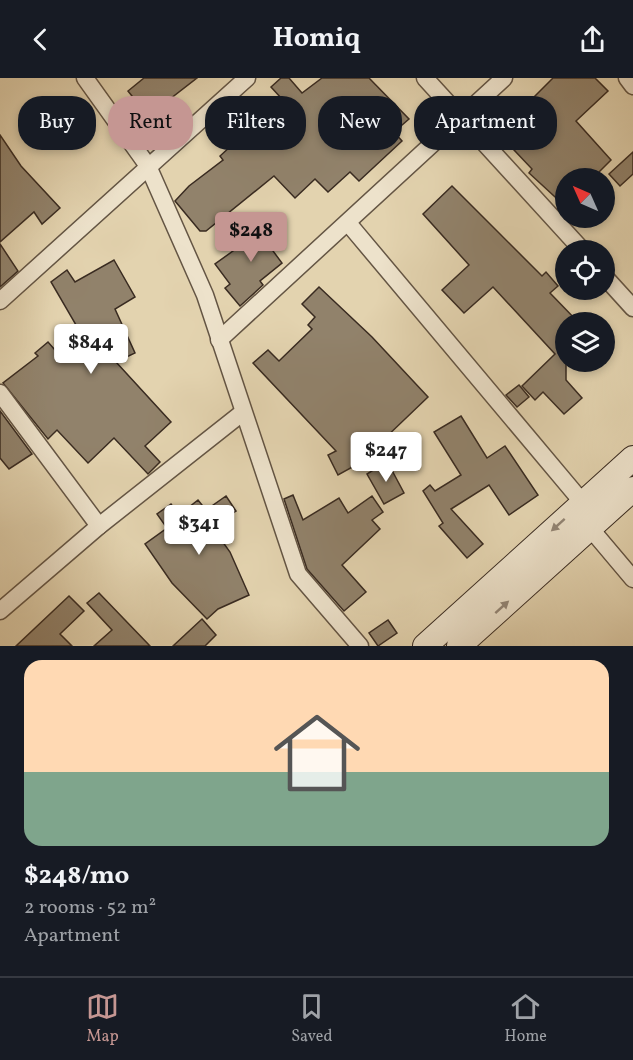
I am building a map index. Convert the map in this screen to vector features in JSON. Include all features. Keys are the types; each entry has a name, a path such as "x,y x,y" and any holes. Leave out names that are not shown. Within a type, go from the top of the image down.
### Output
{"main road":[{"path":"425,646 633,458"},
{"path":"459,646 633,489"}],"street":[{"path":"85,78 148,166 205,295 298,574 360,646"},
{"path":"0,301 247,78"},
{"path":"425,78 442,96"},
{"path":"486,96 504,78"},
{"path":"627,78 633,86"},
{"path":"219,340 428,150"},
{"path":"492,150 573,240"},
{"path":"348,223 583,503"},
{"path":"615,288 633,308"},
{"path":"0,393 99,526"},
{"path":"0,611 99,526 243,413"},
{"path":"590,528 633,579"}],"building":[{"path":"144,78 197,78 174,96 132,96 128,91"},
{"path":"281,78 289,78 302,93 322,78 369,78 387,96 318,96 318,150 392,150 359,181 350,172 328,192 315,179 295,198 274,176 206,231 200,231 175,201 189,186 223,160 220,156 227,150 306,150 306,96 279,96 271,87"},
{"path":"553,78 595,78 608,91 576,121 611,160 603,168 555,168 555,197 529,173 532,169 514,150 557,150 557,96 535,96"},
{"path":"402,112 409,119 402,125"},
{"path":"0,135 21,166 60,208 42,224 34,212 0,242"},
{"path":"633,152 633,174 620,186 615,181 615,168"},
{"path":"452,186 542,276 546,272 555,282 555,289 550,293 568,312 555,312 555,354 493,287 464,313 442,290 469,265 423,214"},
{"path":"267,222 283,243 273,251 282,263 260,281 263,285 240,306 225,288 230,284 215,264 244,243 242,241"},
{"path":"0,244 18,271 0,287"},
{"path":"114,260 135,297 115,309 135,353 116,362 171,422 145,446 160,462 148,474 114,438 88,463 57,430 48,439 3,383 38,356 35,353 48,342 55,350 79,330 51,282 67,270 75,282"},
{"path":"319,287 372,337 428,397 358,464 338,475 328,455 336,451 253,363 268,350 279,361 312,329 308,325 315,317 302,304"},
{"path":"555,354 555,372 566,372 566,380 582,398 564,414 543,392 535,400 522,386"},
{"path":"519,385 529,397 517,407 506,395"},
{"path":"0,411 32,454 9,469 0,458"},
{"path":"461,416 487,458 505,446 538,495 509,515 489,485 451,509 483,544 467,558 439,526 443,523 423,491 430,485 435,491 461,475 434,432"},
{"path":"387,461 404,493 384,504 367,474"},
{"path":"293,495 303,520 339,498 348,513 372,496 383,512 372,520 380,529 342,565 366,592 344,611 307,569 284,499"},
{"path":"226,496 236,511 212,527 230,552 249,595 218,609 207,619 172,583 145,544 167,528 157,514 171,504 179,515 198,500 206,510"},
{"path":"99,593 150,646 94,646 112,630 87,603"},
{"path":"69,596 84,611 60,634 72,646 16,646"},
{"path":"202,619 216,635 205,646 173,646"},
{"path":"388,620 397,633 378,646 369,633"}]}
